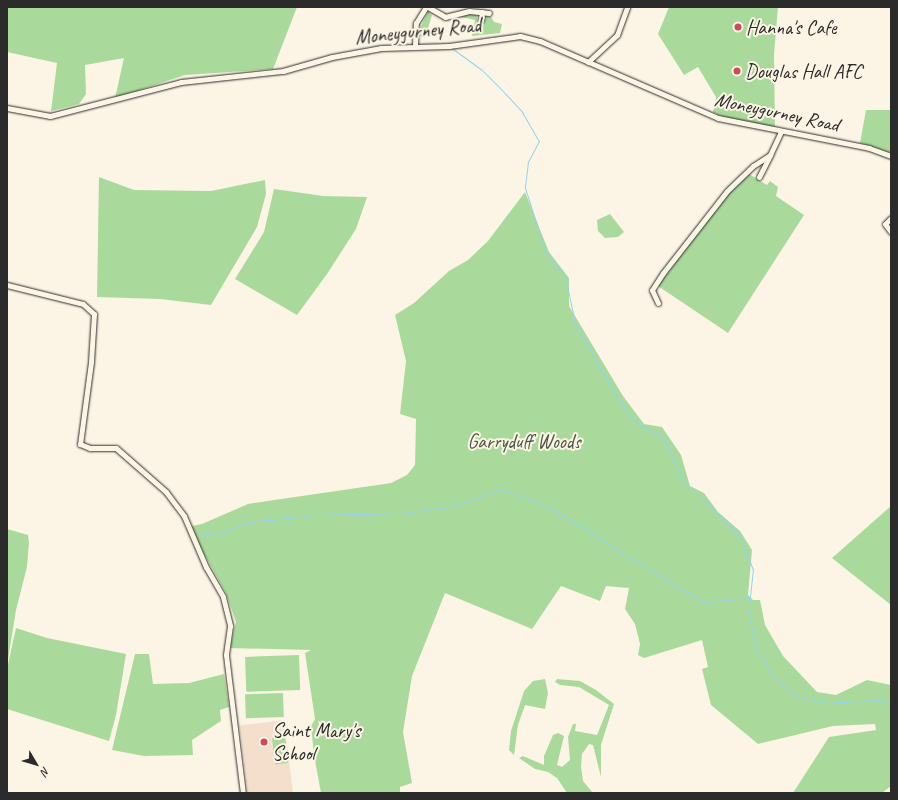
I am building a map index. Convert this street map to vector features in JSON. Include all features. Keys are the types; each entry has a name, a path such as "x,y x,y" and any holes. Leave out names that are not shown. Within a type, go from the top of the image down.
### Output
{"street":[{"path":"415,46 416,23 427,7 445,17 469,11 489,13"},
{"path":"588,62 617,35 626,7"},
{"path":"480,20 482,12"},
{"name":"Moneygurney Road","path":"7,108 50,116 181,82 270,73 381,48 449,46 520,36 540,41 718,118 869,148 891,156"},
{"path":"759,176 781,131"},
{"path":"658,303 653,297 654,285 688,239 727,191 753,166 770,155"},
{"path":"891,218 885,224 891,232"},
{"path":"7,286 83,304 94,314 91,362 80,444 90,448 116,448 166,492 184,516 206,567 223,597 230,626 226,655 243,793"}],"shaded area":[{"name":"Saint Mary's School","path":"284,720 293,793 248,793 239,725"}],"green space":[{"path":"7,7 297,7 273,69 185,75 115,98 124,58 85,65 86,94 79,104 51,111 57,63 7,52"},
{"name":"Douglas Hall AFC","path":"669,7 778,7 774,55 775,127 725,118 713,112 716,97 698,67 684,75 658,34"},
{"path":"428,11 432,15 425,38 420,36 420,29"},
{"path":"468,14 476,14 478,21 483,21 485,16 491,17 494,22 502,24 500,33 472,36 475,20 461,17"},
{"path":"866,110 891,110 891,153 860,143"},
{"path":"749,174 767,185 770,181 778,187 776,196 804,215 728,333 658,286 725,197"},
{"path":"99,177 134,190 211,191 265,180 266,194 257,227 211,305 160,299 97,297"},
{"path":"274,189 323,196 367,197 356,229 327,274 297,315 235,279 264,232"},
{"name":"Garryduff Woods","path":"525,192 549,252 569,278 569,306 623,396 644,424 662,427 681,455 690,486 704,493 718,512 740,531 752,550 748,595 753,600 760,600 765,625 783,656 817,692 836,695 867,680 891,685 891,786 882,793 793,793 829,737 876,730 875,724 833,726 758,744 711,705 702,669 708,667 702,640 644,658 638,655 640,644 635,624 625,609 629,588 606,586 600,601 561,586 532,629 445,593 412,676 403,732 412,783 400,787 400,793 321,793 314,755 311,726 315,719 305,653 311,650 230,648 236,622 226,593 199,545 192,526 202,524 248,504 391,483 407,475 415,465 416,419 400,414 406,361 395,315 414,303 449,271 468,260 488,241"},
{"path":"610,214 624,232 618,237 605,238 598,231 597,220"},
{"path":"891,506 891,605 832,558"},
{"path":"7,529 28,535 29,542 27,567 16,610 7,666"},
{"path":"16,628 47,638 126,654 116,715 109,741 7,709 7,669"},
{"path":"135,654 149,654 153,684 189,683 224,674 229,707 220,710 221,721 192,740 193,755 144,756 112,750"},
{"path":"299,655 300,690 246,692 245,657"},
{"path":"545,679 548,693 545,709 525,705 518,725 514,755 509,750 511,731 524,691 533,681"},
{"path":"557,679 580,681 596,690 614,704 601,745 601,777 593,745 589,744 582,754 581,767 583,781 593,793 567,793 557,778 548,772 535,769 519,758 523,756 544,765 544,756 553,735 558,733 564,736 557,765 562,767 570,760 568,737 573,724 576,724 575,731 597,735 609,705 579,687 560,685 555,682"},
{"path":"283,693 284,717 246,718 245,694"},
{"path":"285,737 288,763 275,764 272,739"}],"waterway":[{"path":"453,49 481,69 500,88 522,112 539,141 528,162 525,188 547,256 565,276 575,323 619,401 633,420 663,438 682,479 739,535 753,569 748,614 757,650 774,677 796,696 827,703 891,699"},
{"path":"312,515 402,513 450,507 501,489 552,508 667,581 705,602 750,598"},
{"path":"197,535 224,532 247,522 309,516"}],"place":[{"name":"Hanna's Cafe","path":"738,27"},
{"name":"Douglas Hall AFC","path":"737,71"},
{"name":"Saint Mary's School","path":"264,742"}]}
